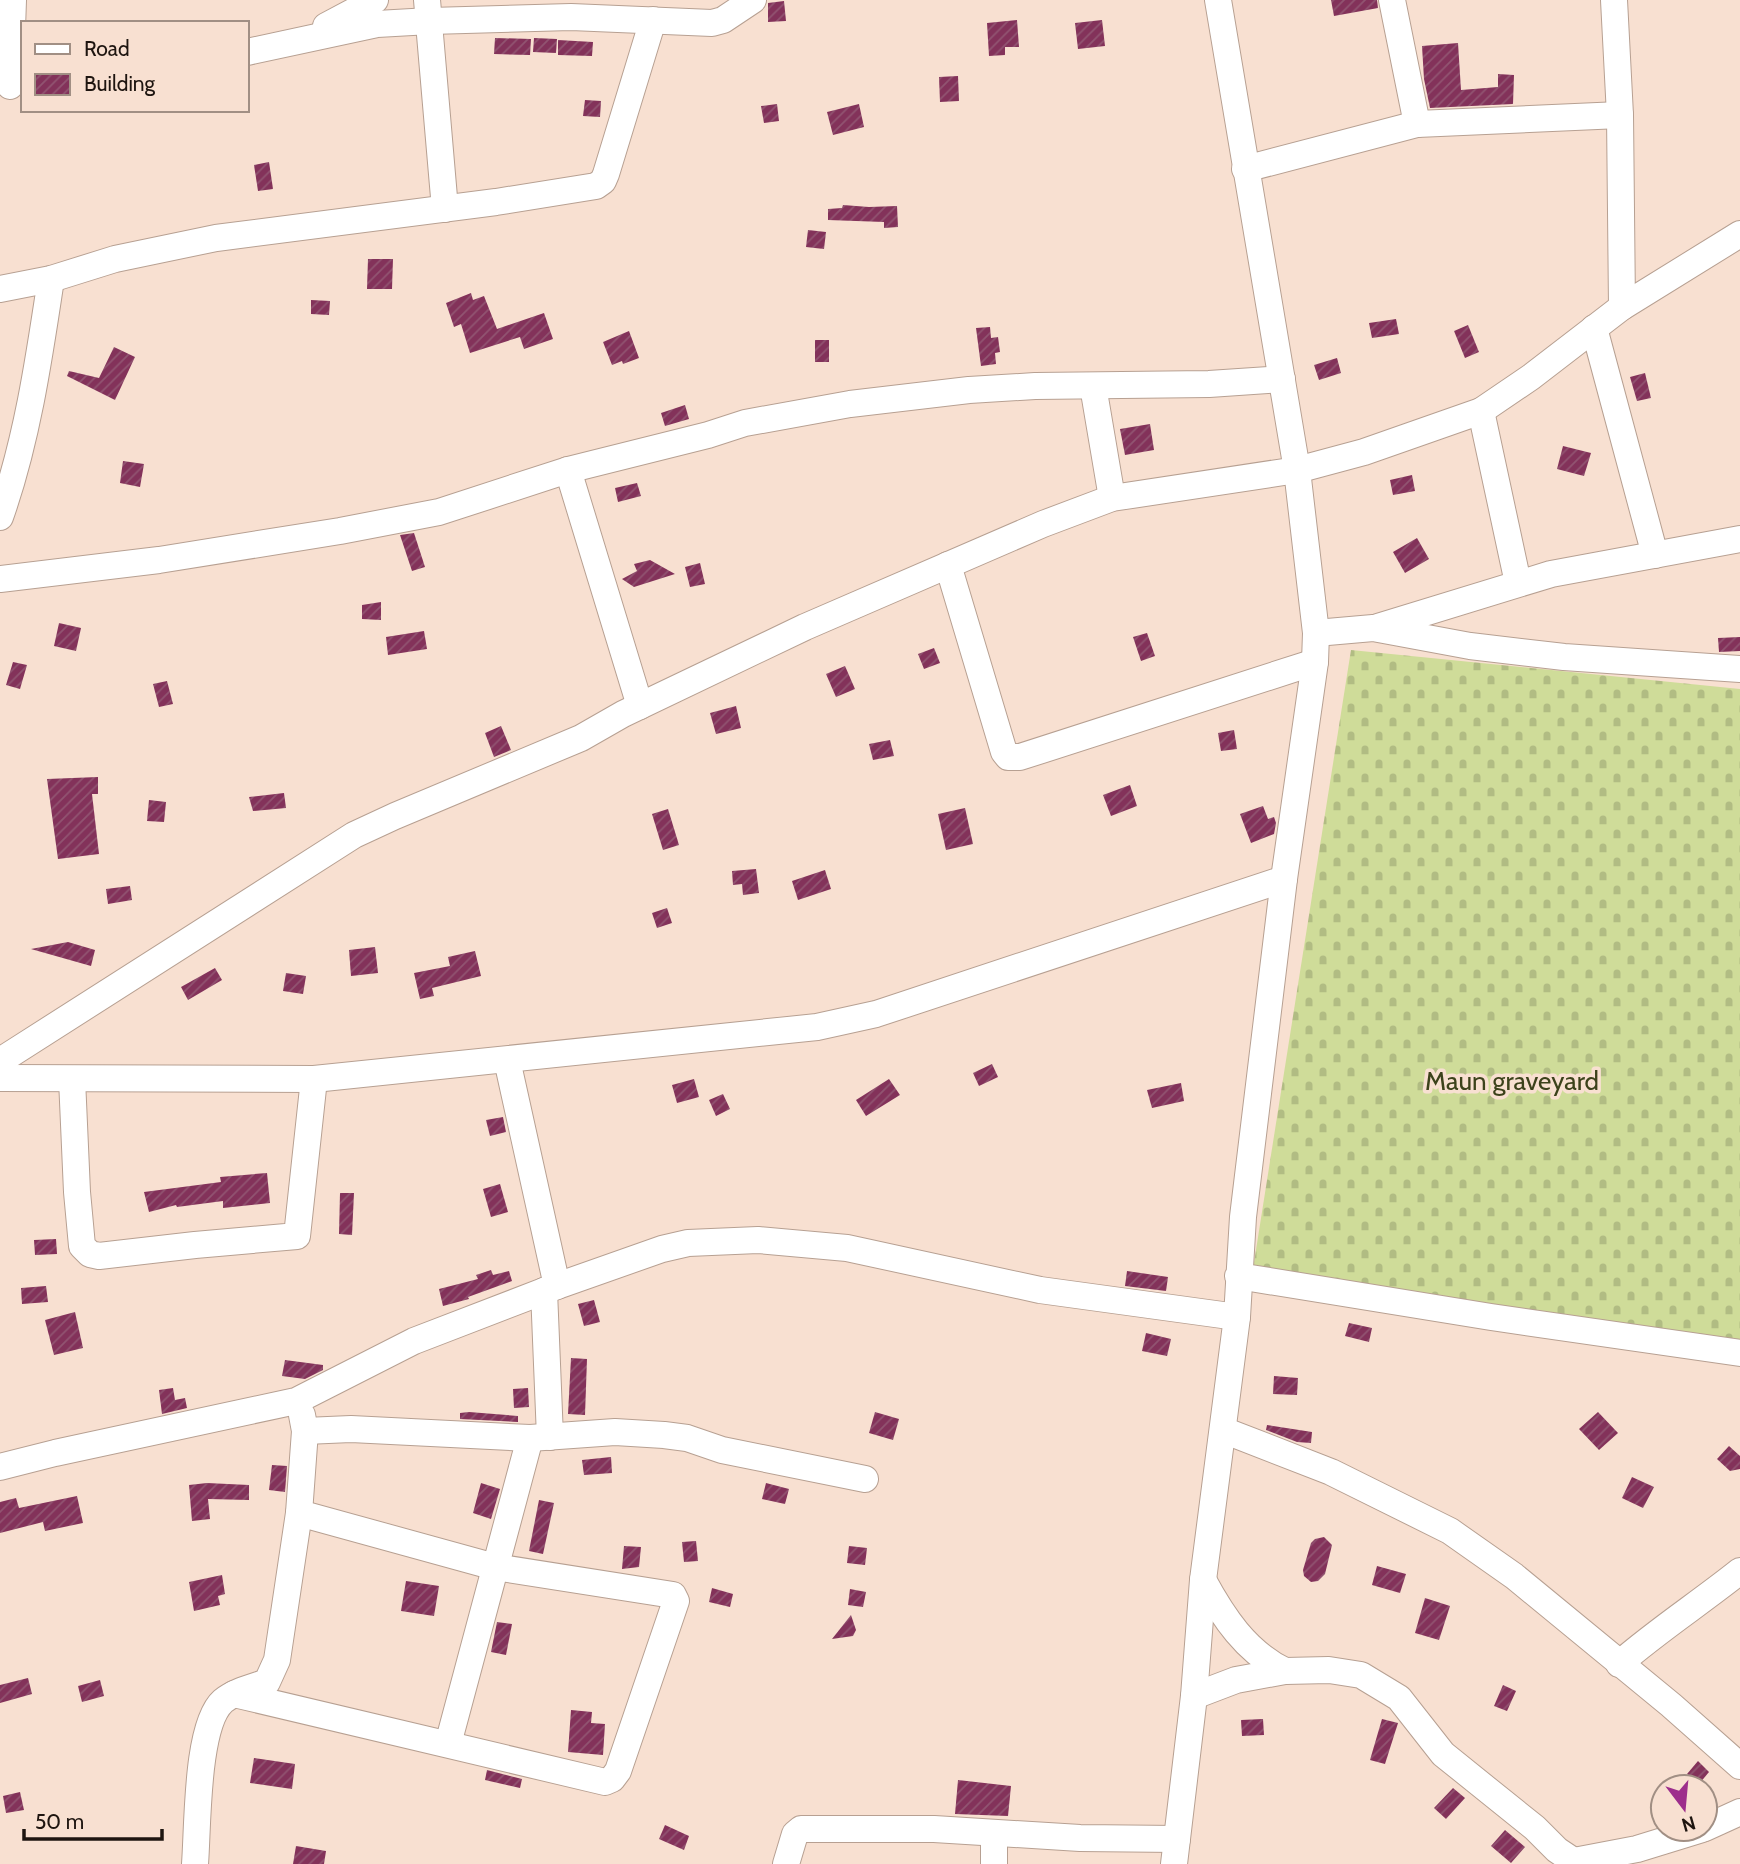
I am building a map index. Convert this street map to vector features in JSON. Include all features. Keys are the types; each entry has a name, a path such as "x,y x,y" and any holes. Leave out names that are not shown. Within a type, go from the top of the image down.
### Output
{"street":[{"path":"11,86 13,0"},
{"path":"297,41 375,0"},
{"path":"248,52 377,24 428,10 568,8 653,20 712,23 723,20 753,0"},
{"path":"786,1864 795,1834 801,1829 912,1828 1080,1838 1176,1852 1194,1696 1203,1580 1237,1317 1242,1217 1284,879 1315,662 1316,633 1297,470 1218,0"},
{"path":"1392,0 1417,124"},
{"path":"1614,0 1620,115 1622,307"},
{"path":"428,10 445,209"},
{"path":"0,289 51,279 115,259 216,238 445,209 596,186 603,181 653,20"},
{"path":"1245,169 1417,124 1620,115"},
{"path":"0,1061 355,835 581,738 640,706 805,627 1112,498 1297,470 1364,452 1481,411 1531,377 1622,307 1740,234"},
{"path":"0,517 38,369 51,279"},
{"path":"1594,327 1655,555"},
{"path":"0,579 159,560 439,512 568,470 745,424 850,404 982,389 1209,384 1282,379"},
{"path":"1093,386 1112,498"},
{"path":"1481,411 1518,583"},
{"path":"568,470 640,706"},
{"path":"1316,633 1373,628 1551,574 1740,539"},
{"path":"948,565 1004,752 1008,757 1020,757 1315,662"},
{"path":"1373,628 1470,646 1564,657 1740,670"},
{"path":"0,1078 314,1079 731,1037 846,1022 1034,963 1284,879"},
{"path":"448,1744 495,1567 540,1438 550,1289 507,1060"},
{"path":"72,1079 76,1192 82,1247 90,1254 99,1256 297,1236 314,1079"},
{"path":"0,1467 296,1401 414,1342 550,1289 662,1249 688,1243 758,1240 847,1248 1040,1290 1237,1317"},
{"path":"1238,1276 1491,1317 1740,1353"},
{"path":"195,1864 202,1748 212,1714 223,1701 234,1694 267,1682 277,1660 299,1513 305,1430 296,1401"},
{"path":"305,1430 351,1429 540,1438 615,1432 664,1434 687,1438 722,1450 865,1479"},
{"path":"1223,1430 1331,1472 1450,1531 1514,1576 1740,1766"},
{"path":"234,1694 605,1782 612,1779 618,1771 676,1601 675,1597 495,1567 299,1513"},
{"path":"1619,1664 1655,1633 1705,1600 1740,1571"},
{"path":"1203,1580 1228,1623 1268,1663 1285,1671"},
{"path":"1194,1696 1236,1680 1285,1671 1329,1670 1361,1675 1399,1698 1443,1754 1535,1828 1564,1860 1637,1849 1656,1843"},
{"path":"1719,1821 1740,1812"},
{"path":"994,1833 994,1864"}],"green space":[{"name":"Maun graveyard","path":"1351,650 1740,689 1740,1347 1252,1275"}],"building":[{"path":"1331,0 1377,0 1378,8 1334,16"},
{"path":"784,1 786,21 768,22 768,3"},
{"path":"1017,20 1019,47 1005,47 1005,55 989,56 987,23"},
{"path":"1102,20 1105,46 1078,49 1075,23"},
{"path":"495,38 531,39 530,55 494,54"},
{"path":"534,38 557,39 556,53 533,52"},
{"path":"558,40 593,42 592,56 558,55"},
{"path":"1458,43 1461,90 1498,87 1498,74 1514,75 1513,104 1430,108 1424,79 1422,46"},
{"path":"958,76 959,101 940,102 939,77"},
{"path":"585,100 601,101 600,117 583,116"},
{"path":"777,104 779,121 764,123 761,106"},
{"path":"859,104 864,127 833,135 827,112"},
{"path":"269,162 273,189 258,191 254,165"},
{"path":"843,205 897,206 898,227 884,228 884,222 828,220 828,209 842,208"},
{"path":"808,230 826,232 824,249 806,247"},
{"path":"368,259 393,259 392,289 367,289"},
{"path":"471,293 473,300 484,296 497,329 544,313 553,339 524,349 520,337 470,353 461,324 454,327 446,303"},
{"path":"311,300 330,301 329,315 311,314"},
{"path":"1396,319 1399,334 1372,338 1369,323"},
{"path":"1468,325 1479,352 1465,358 1454,331"},
{"path":"990,327 991,338 998,337 1000,352 995,353 996,364 981,366 976,328"},
{"path":"629,331 639,358 612,365 603,342"},
{"path":"815,340 829,340 829,362 815,362"},
{"path":"114,347 135,357 115,400 67,376 69,371 99,378"},
{"path":"1337,358 1341,373 1319,380 1314,365"},
{"path":"1645,373 1651,398 1637,401 1630,377"},
{"path":"685,405 689,419 665,426 661,413"},
{"path":"1150,424 1154,450 1125,455 1120,429"},
{"path":"1563,446 1591,453 1584,476 1557,469"},
{"path":"123,461 144,464 140,487 120,483"},
{"path":"1412,475 1415,491 1393,495 1390,480"},
{"path":"637,483 641,496 618,502 615,488"},
{"path":"414,533 425,567 412,571 400,535"},
{"path":"1417,538 1429,559 1405,573 1393,552"},
{"path":"650,560 675,574 634,587 622,579 637,571 634,564"},
{"path":"700,563 705,584 690,587 685,567"},
{"path":"381,602 381,620 362,619 362,605"},
{"path":"59,623 81,628 76,651 54,646"},
{"path":"424,631 427,649 388,655 386,637"},
{"path":"1147,633 1155,656 1141,661 1133,637"},
{"path":"1740,637 1740,651 1719,652 1718,638"},
{"path":"934,648 940,663 924,669 918,654"},
{"path":"13,662 27,665 20,689 6,685"},
{"path":"845,666 855,689 836,697 826,674"},
{"path":"167,681 173,704 159,707 153,684"},
{"path":"736,706 741,728 716,734 710,713"},
{"path":"501,726 511,750 494,757 485,733"},
{"path":"1234,730 1237,749 1221,751 1218,733"},
{"path":"890,740 894,756 873,760 869,744"},
{"path":"98,777 98,794 92,794 99,854 58,859 47,779"},
{"path":"1130,785 1137,806 1111,816 1103,795"},
{"path":"284,793 286,808 253,811 249,797"},
{"path":"149,800 166,802 164,822 147,821"},
{"path":"1263,806 1268,819 1274,817 1274,834 1251,843 1240,814"},
{"path":"965,808 973,844 946,850 938,814"},
{"path":"668,809 679,845 663,850 652,814"},
{"path":"756,869 759,893 743,895 742,884 733,885 732,871"},
{"path":"825,870 831,889 798,900 792,881"},
{"path":"130,886 132,900 108,904 106,889"},
{"path":"667,908 672,923 657,928 652,913"},
{"path":"68,942 95,950 91,966 31,949"},
{"path":"375,947 378,973 351,976 349,950"},
{"path":"475,951 481,976 432,988 434,996 420,999 414,973 450,966 448,957"},
{"path":"215,968 222,980 188,1000 181,987"},
{"path":"286,973 306,976 303,994 283,991"},
{"path":"992,1064 998,1077 979,1086 973,1073"},
{"path":"694,1079 699,1097 677,1103 672,1085"},
{"path":"889,1079 900,1095 866,1116 856,1100"},
{"path":"1181,1083 1184,1101 1152,1108 1147,1090"},
{"path":"723,1094 730,1109 716,1116 709,1100"},
{"path":"503,1117 506,1132 490,1136 486,1120"},
{"path":"267,1173 270,1203 223,1208 223,1201 176,1205 149,1212 144,1192 221,1182 220,1177"},
{"path":"500,1184 508,1212 491,1217 483,1189"},
{"path":"340,1193 354,1193 352,1235 339,1234"},
{"path":"56,1239 57,1254 35,1255 34,1240"},
{"path":"491,1270 493,1275 509,1271 512,1281 468,1297 469,1299 443,1306 439,1289 478,1279 476,1275"},
{"path":"1127,1271 1168,1277 1166,1291 1125,1286"},
{"path":"46,1286 48,1302 22,1304 21,1288"},
{"path":"594,1300 600,1322 584,1326 578,1304"},
{"path":"75,1312 83,1348 54,1355 45,1320"},
{"path":"1349,1323 1372,1328 1369,1342 1345,1336"},
{"path":"1146,1333 1171,1339 1167,1356 1142,1351"},
{"path":"571,1358 587,1359 585,1415 568,1414"},
{"path":"285,1360 323,1365 323,1370 305,1379 282,1376"},
{"path":"1274,1376 1298,1378 1297,1395 1273,1394"},
{"path":"173,1388 175,1400 185,1398 187,1408 162,1414 159,1390"},
{"path":"528,1388 529,1407 514,1408 513,1389"},
{"path":"875,1412 899,1419 893,1440 869,1433"},
{"path":"1598,1412 1618,1433 1599,1450 1579,1429"},
{"path":"460,1413 518,1416 518,1422 460,1419"},
{"path":"1267,1425 1312,1432 1311,1443 1297,1442 1266,1430"},
{"path":"1729,1446 1740,1456 1740,1469 1730,1471 1717,1459"},
{"path":"611,1457 612,1473 584,1475 582,1460"},
{"path":"272,1465 287,1466 285,1492 269,1490"},
{"path":"1632,1477 1654,1487 1643,1508 1622,1498"},
{"path":"481,1483 500,1489 491,1519 473,1513"},
{"path":"766,1483 789,1489 785,1504 762,1499"},
{"path":"189,1485 249,1485 249,1500 208,1499 210,1519 192,1521"},
{"path":"77,1496 83,1523 45,1531 43,1522 0,1533 0,1502 16,1498 19,1508"},
{"path":"539,1500 554,1503 543,1554 529,1551"},
{"path":"1324,1537 1332,1545 1325,1574 1318,1581 1311,1582 1304,1576 1303,1570 1311,1543"},
{"path":"696,1541 698,1561 684,1562 682,1542"},
{"path":"624,1546 641,1547 639,1567 622,1569"},
{"path":"849,1546 867,1548 865,1565 847,1563"},
{"path":"1377,1566 1406,1574 1400,1593 1372,1585"},
{"path":"222,1575 225,1594 218,1596 220,1605 194,1611 189,1582"},
{"path":"406,1581 439,1586 434,1616 401,1611"},
{"path":"712,1588 733,1594 730,1607 709,1602"},
{"path":"850,1589 866,1592 863,1607 848,1605"},
{"path":"1425,1598 1450,1606 1439,1640 1415,1633"},
{"path":"851,1615 856,1630 853,1636 832,1639"},
{"path":"497,1622 512,1624 506,1655 491,1652"},
{"path":"28,1678 32,1694 0,1703 0,1685"},
{"path":"100,1680 104,1696 82,1702 78,1686"},
{"path":"1503,1685 1516,1691 1507,1711 1494,1706"},
{"path":"571,1710 592,1712 591,1723 605,1724 603,1755 568,1752"},
{"path":"1263,1719 1264,1735 1242,1736 1241,1720"},
{"path":"1382,1719 1398,1723 1385,1764 1370,1760"},
{"path":"254,1758 295,1764 292,1789 250,1783"},
{"path":"1698,1761 1709,1772 1708,1773 1688,1773"},
{"path":"487,1770 522,1779 520,1788 485,1780"},
{"path":"958,1780 1011,1786 1008,1816 955,1814"},
{"path":"1453,1788 1465,1798 1446,1819 1434,1808"},
{"path":"20,1792 24,1810 6,1813 3,1796"},
{"path":"665,1825 689,1836 684,1850 659,1839"},
{"path":"1505,1830 1525,1847 1511,1863 1491,1846"},
{"path":"296,1846 326,1851 324,1864 293,1864"}]}
